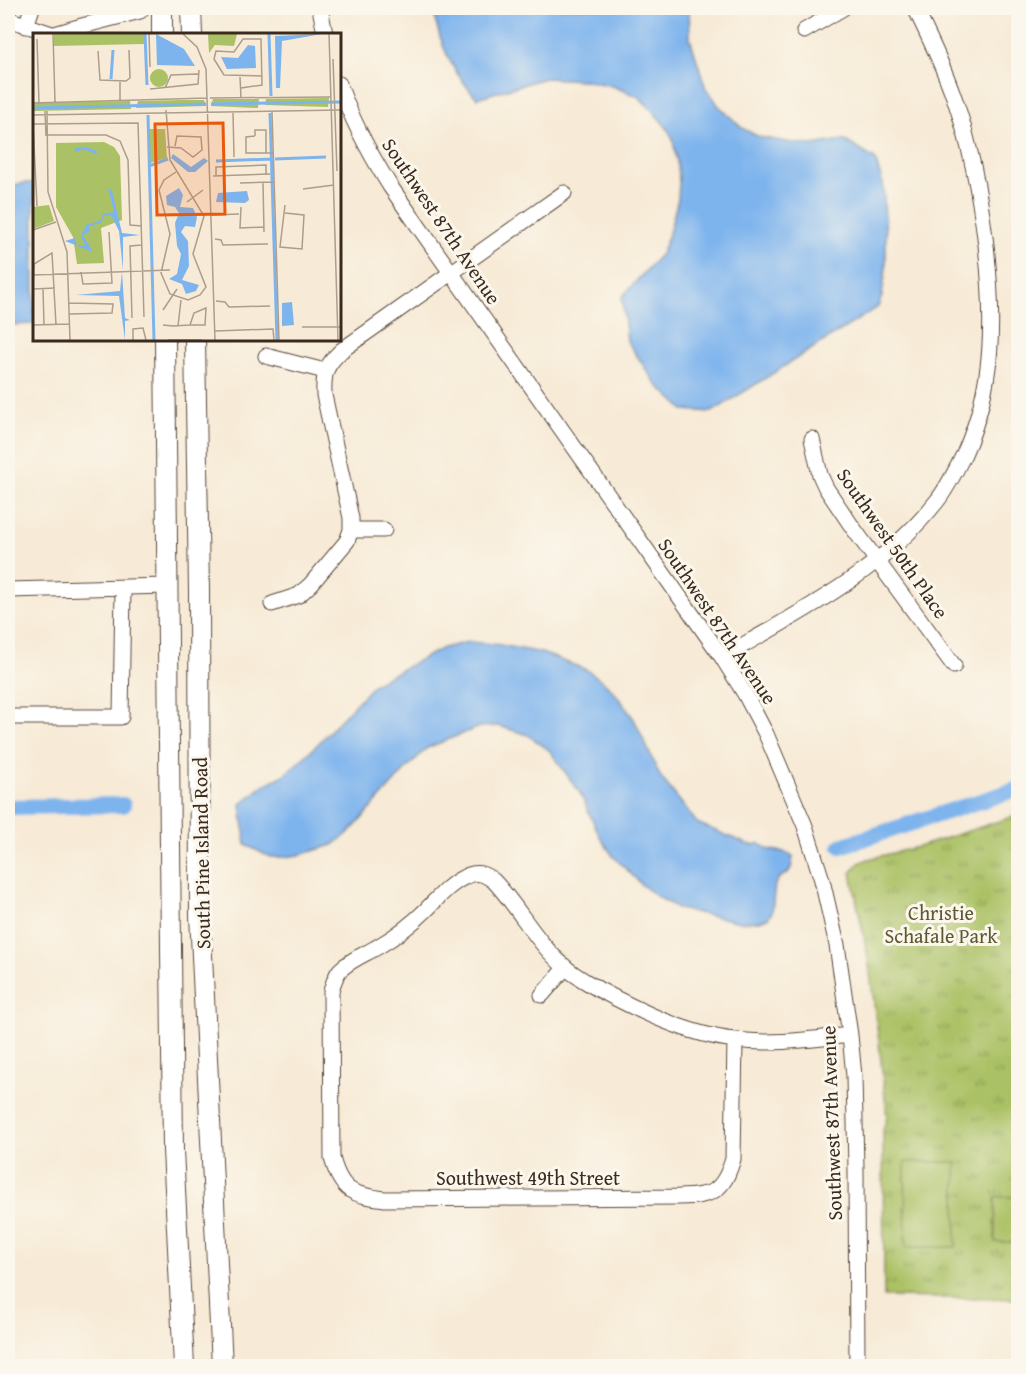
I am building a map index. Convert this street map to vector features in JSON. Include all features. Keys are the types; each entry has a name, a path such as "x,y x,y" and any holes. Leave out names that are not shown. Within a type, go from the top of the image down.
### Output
{"main road":[{"path":"162,8 162,33"},
{"path":"191,8 192,33"},
{"name":"South Pine Island Road","path":"165,340 173,1150 184,1366"},
{"name":"South Pine Island Road","path":"195,340 199,590 200,915 222,1366"},
{"path":"165,394 195,394"}],"street":[{"path":"26,26 32,8"},
{"path":"58,33 140,11 142,8"},
{"path":"320,8 325,33"},
{"path":"804,31 843,8"},
{"path":"722,657 831,593 877,560 909,532 938,500 955,472 972,436 982,404 988,377 991,314 990,280 981,205 965,131 943,67 915,8"},
{"path":"8,19 50,33"},
{"name":"Southwest 87th Avenue","path":"340,86 355,124 390,186 746,694 766,734 805,826 822,880 837,945 854,1076 857,1366"},
{"path":"272,604 299,595 311,584 346,541 351,530 351,518 324,395 325,371 331,360 564,193"},
{"path":"266,356 325,371"},
{"name":"Southwest 50th Place","path":"812,439 820,475 826,488 954,666"},
{"path":"351,530 384,531"},
{"path":"8,590 167,586"},
{"path":"8,717 121,717 123,588"},
{"name":"Southwest 49th Street","path":"565,968 494,881 487,875 471,874 451,886 409,926 347,964 338,972 331,991 332,1158 335,1170 343,1184 356,1194 385,1199 696,1197 707,1194 716,1190 724,1182 733,1159 735,1040"},
{"path":"542,995 565,968 620,1001 650,1015 707,1035 735,1040 790,1041 850,1035"}],"green space":[{"name":"Christie Schafale Park","path":"1018,815 1018,1299 884,1297 883,1130 887,1117 868,958 851,873 859,863 868,859 918,847"},
{"path":"905,1162 956,1162 956,1247 906,1247"},
{"path":"995,1197 1018,1197 1018,1242 995,1242"}],"water":[{"path":"432,8 689,8 690,38 706,89 718,105 742,128 759,137 793,143 811,145 844,140 875,159 883,184 886,238 886,268 878,307 712,412 684,410 656,384 627,341 622,297 661,254 668,237 678,199 679,182 673,140 667,128 639,97 612,86 584,80 545,78 477,98 453,67 439,34"},
{"path":"33,183 33,324 8,325 8,186"},
{"path":"468,642 495,644 542,653 587,670 604,682 634,719 660,776 697,823 747,844 759,843 767,849 787,853 793,857 788,873 779,878 775,884 772,912 768,918 741,922 679,909 658,897 642,885 613,856 600,837 580,793 550,751 528,735 499,726 479,727 427,748 350,832 333,845 299,855 270,857 246,845 241,804 263,786 284,775 313,749 375,683 443,648"}],"waterway":[{"path":"841,846 1018,789"},
{"path":"8,807 123,805"}]}
